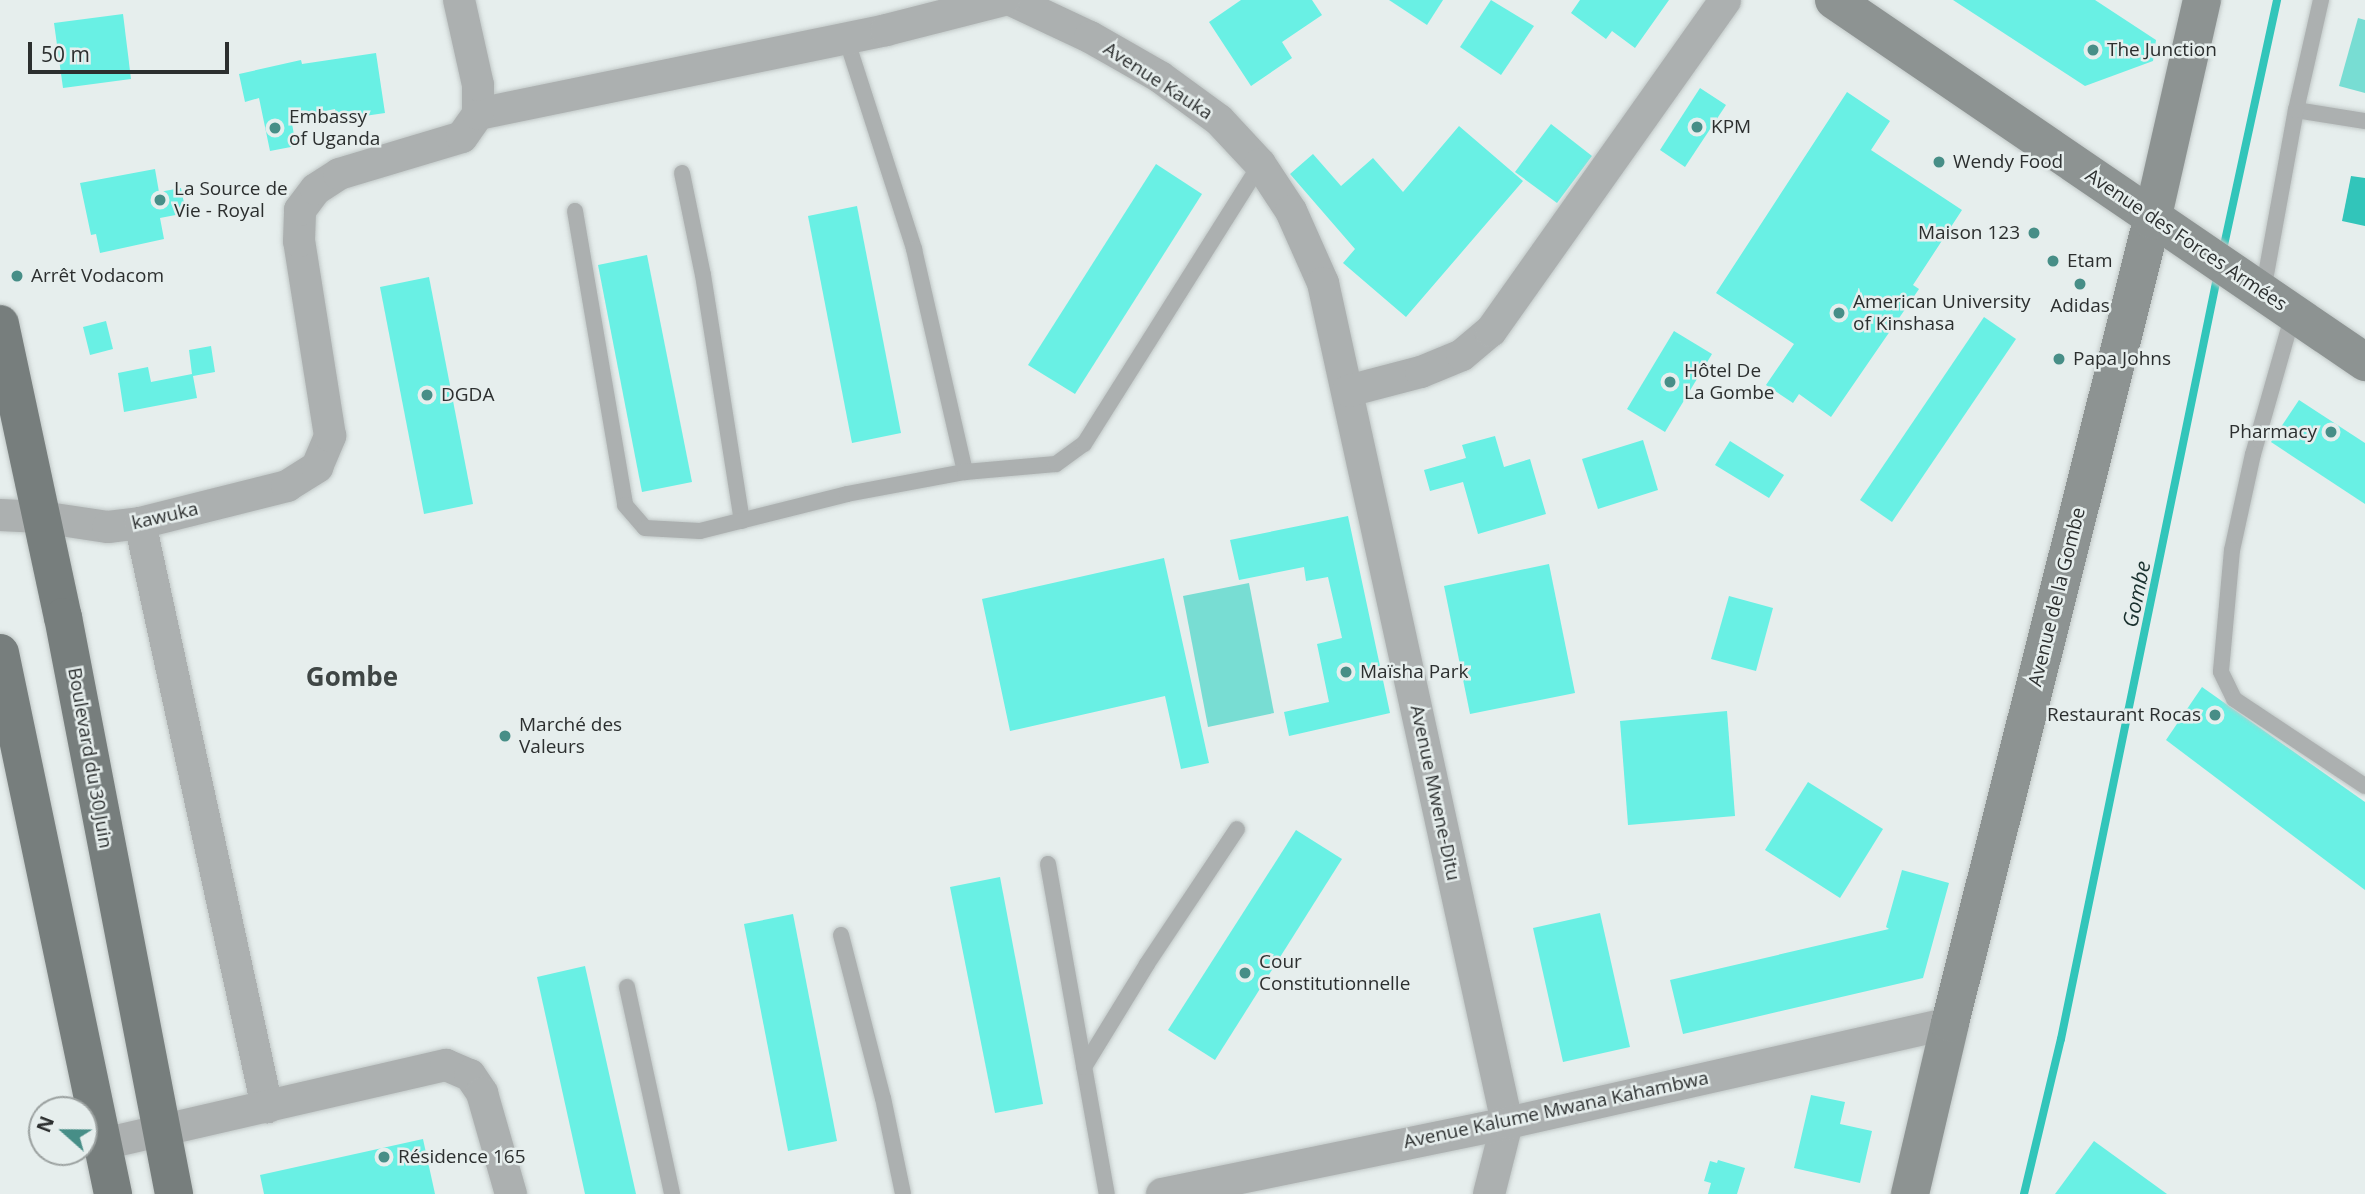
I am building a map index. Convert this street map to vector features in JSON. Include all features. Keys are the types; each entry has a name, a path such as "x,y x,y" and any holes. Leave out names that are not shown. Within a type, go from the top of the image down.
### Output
{"main road":[{"name":"Boulevard du 30 Juin","path":"0,324 64,617 174,1194"},
{"path":"0,653 113,1194"}],"street":[{"path":"459,0 478,85 478,114 846,38 1004,0"},
{"name":"Avenue Kauka","path":"1011,0 1090,37 1160,77 1219,120 1260,164 1291,211 1324,283 1348,391"},
{"path":"1348,391 1421,372 1462,355 1492,331 1725,0"},
{"name":"Avenue des Forces Armées","path":"1834,0 2365,362"},
{"name":"Avenue de la Gombe","path":"1910,1194 1950,1023 2152,219 2202,0"},
{"name":"kawuka","path":"0,515 41,517 108,527 141,523 287,486 317,467 330,436 299,241 300,210 316,189 339,174 462,137 478,114"},
{"name":"Avenue Mwene-Ditu","path":"1348,391 1507,1123 1489,1194"},
{"path":"141,523 267,1107"},
{"name":"Avenue Kalume Mwana Kahambwa","path":"1171,1193 1507,1123 1950,1023"},
{"path":"103,1144 446,1065 470,1075 482,1093 511,1194"}],"lane":[{"path":"2321,0 2296,110 2265,293 2253,454 2232,550 2221,672 2234,699 2365,786"},
{"path":"846,38 914,249 965,472"},
{"path":"2296,110 2365,121"},
{"path":"575,211 625,505 645,528 700,531 847,494 965,472 1056,464 1084,444 1260,164"},
{"path":"682,173 703,275 742,521"},
{"path":"1084,1067 1147,964 1237,829"},
{"path":"1048,864 1107,1194"},
{"path":"841,935 883,1098 903,1194"},
{"path":"627,987 672,1194"}],"shaded area":[{"path":"2358,18 2365,20 2365,93 2339,86"},
{"path":"2351,176 2365,178 2365,226 2342,221"},
{"path":"1249,583 1274,713 1208,727 1183,596"}],"building":[{"path":"1241,0 1312,0 1322,15 1282,42 1292,58 1251,86 1209,22"},
{"path":"1389,0 1443,0 1427,25"},
{"path":"1491,0 1534,26 1501,75 1460,47"},
{"path":"1580,0 1669,0 1635,48 1612,31 1606,39 1571,13"},
{"name":"The Junction","path":"1953,0 2095,0 2156,40 2153,61 2085,86"},
{"path":"123,14 131,79 63,88 54,23"},
{"path":"376,53 385,113 337,120 335,109 291,118 296,146 270,151 259,98 245,102 239,74 301,60 302,64"},
{"path":"1700,88 1726,105 1685,167 1660,150"},
{"path":"1847,92 1890,121 1871,150 1962,210 1913,285 1919,289 1831,417 1799,394 1793,403 1766,385 1794,344 1716,293"},
{"path":"1551,124 1592,156 1557,203 1515,172"},
{"path":"1459,126 1523,181 1406,317 1343,263 1355,249 1290,174 1313,154 1341,186 1373,158 1403,192"},
{"path":"1156,164 1202,194 1075,394 1028,365"},
{"path":"155,169 159,192 181,188 186,213 160,218 164,239 100,253 96,234 91,235 80,183"},
{"path":"857,206 901,433 852,443 808,216"},
{"path":"647,255 692,482 642,492 598,265"},
{"name":"DGDA","path":"429,277 473,504 424,514 380,287"},
{"path":"1984,317 2016,339 1892,522 1860,500"},
{"path":"106,321 113,349 90,355 83,327"},
{"name":"Hôtel De La Gombe","path":"1674,331 1712,354 1665,432 1627,409"},
{"path":"211,346 215,372 193,376 197,398 124,412 118,373 148,367 151,382 192,374 189,350"},
{"path":"2299,400 2365,443 2365,504 2271,442"},
{"path":"1495,436 1504,467 1530,459 1546,514 1478,534 1463,482 1430,491 1424,470 1466,458 1462,445"},
{"path":"1643,440 1658,490 1598,509 1582,459"},
{"path":"1730,441 1784,475 1769,498 1715,465"},
{"path":"1348,516 1390,713 1289,736 1284,712 1329,702 1317,644 1342,638 1328,577 1306,581 1304,567 1239,580 1230,540"},
{"path":"1164,558 1209,763 1181,769 1165,696 1010,731 982,599"},
{"path":"1549,564 1575,693 1470,714 1444,586"},
{"path":"1729,596 1773,608 1756,671 1711,659"},
{"path":"2202,687 2365,802 2365,890 2166,740"},
{"path":"1727,711 1735,816 1628,825 1620,721"},
{"path":"1808,782 1883,829 1840,898 1765,850"},
{"path":"1296,830 1342,859 1215,1060 1168,1030"},
{"path":"1902,870 1949,883 1923,978 1683,1034 1670,980 1889,929 1886,927"},
{"path":"1000,877 1043,1104 995,1113 950,887"},
{"path":"1600,913 1630,1047 1563,1062 1533,928"},
{"path":"793,914 837,1141 788,1151 744,924"},
{"path":"585,966 636,1194 585,1194 537,977"},
{"path":"1811,1095 1845,1102 1840,1124 1872,1131 1860,1183 1794,1168"},
{"name":"Résidence 165","path":"423,1139 435,1194 264,1194 260,1175"},
{"path":"2094,1141 2167,1194 2055,1194"},
{"path":"1718,1160 1745,1168 1737,1194 1708,1194 1711,1183 1704,1181 1710,1161 1717,1163"}],"waterway":[{"name":"Gombe","path":"2223,250 2277,0"},
{"name":"Gombe","path":"2024,1194 2061,1039 2218,273"}],"place":[{"name":"The Junction","path":"2093,50"},
{"name":"KPM","path":"1697,127"},
{"name":"Embassy of Uganda","path":"275,128"},
{"name":"Wendy Food","path":"1939,162"},
{"name":"La Source de Vie - Royal","path":"160,200"},
{"name":"Maison 123","path":"2034,233"},
{"name":"Etam","path":"2053,261"},
{"name":"Arrêt Vodacom","path":"17,276"},
{"name":"Adidas","path":"2080,284"},
{"name":"American University of Kinshasa","path":"1839,313"},
{"name":"Papa Johns","path":"2059,359"},
{"name":"Hôtel De La Gombe","path":"1670,382"},
{"name":"DGDA","path":"427,395"},
{"name":"Pharmacy","path":"2331,432"},
{"name":"Maïsha Park","path":"1346,672"},
{"name":"Restaurant Rocas","path":"2215,715"},
{"name":"Marché des Valeurs","path":"505,736"},
{"name":"Cour Constitutionnelle","path":"1245,973"},
{"name":"Résidence 165","path":"384,1157"}],"district":[{"name":"Gombe","path":"352,677"}]}
